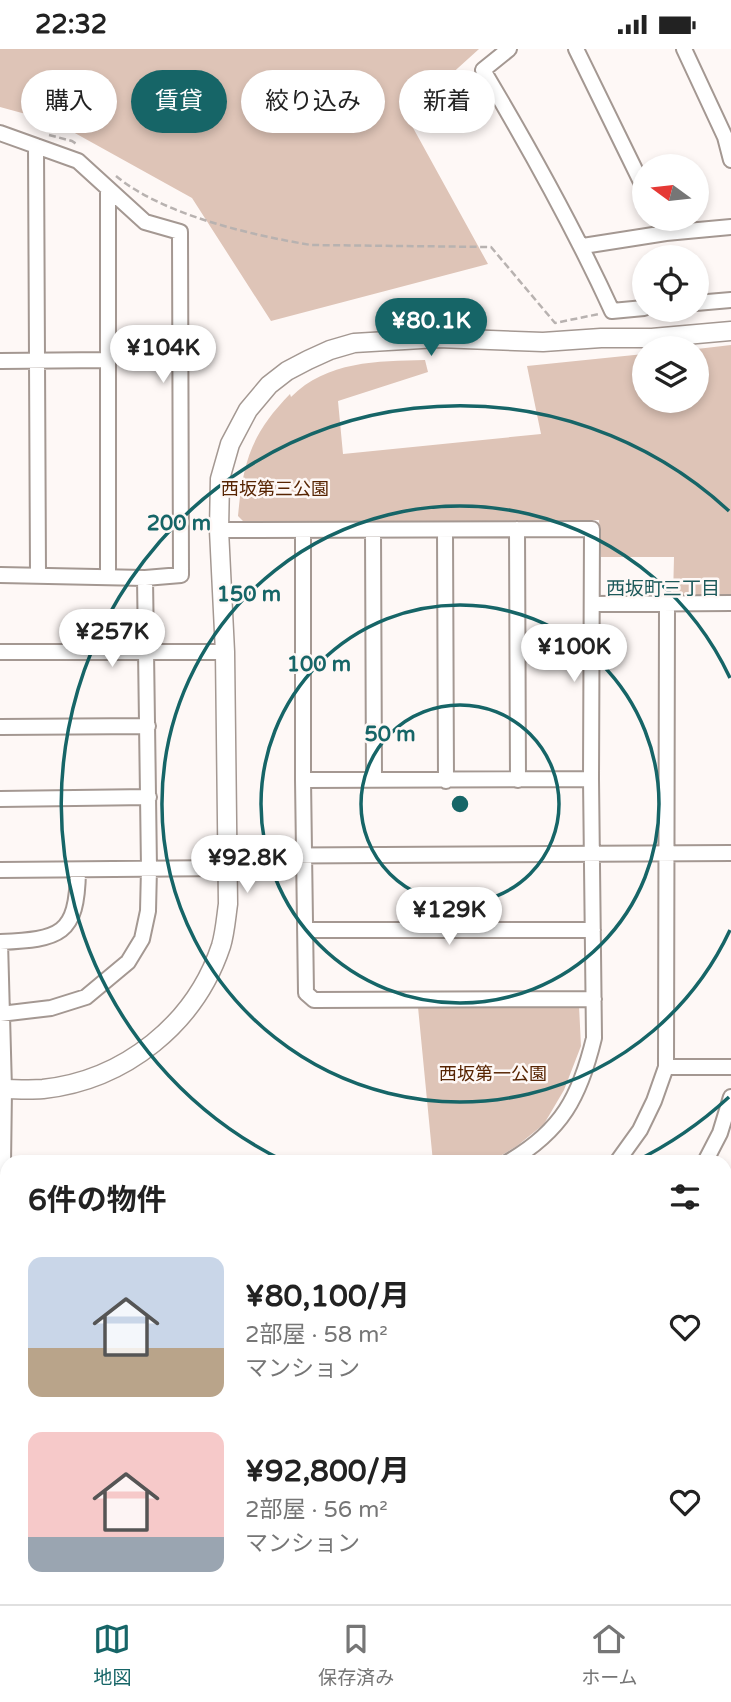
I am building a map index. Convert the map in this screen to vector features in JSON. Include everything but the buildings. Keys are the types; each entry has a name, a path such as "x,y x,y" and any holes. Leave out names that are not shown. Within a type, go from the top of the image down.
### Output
{"street":[{"path":"509,49 483,71 583,246 612,311 632,309"},
{"path":"576,49 632,163"},
{"path":"684,49 728,137 731,160"},
{"path":"0,133 79,161 145,222 180,232 181,575 0,575"},
{"path":"36,146 38,574"},
{"path":"108,190 108,576"},
{"path":"583,246 666,233 731,227"},
{"path":"709,302 731,300"},
{"path":"2,1089 42,1089 75,1083 110,1072 148,1049 181,1019 204,987 222,944 228,904 220,479 230,444 248,410 269,385 287,371 330,349 354,343 426,339 543,342 652,338 731,331"},
{"path":"0,361 108,360"},
{"path":"517,529 518,780"},
{"path":"219,530 592,529 594,1038 584,1077 570,1106 551,1130 521,1155"},
{"path":"373,530 374,780"},
{"path":"445,530 446,781"},
{"path":"303,531 303,856 306,993 314,1000 594,999"},
{"path":"1,1014 51,1008 86,997 128,962 142,939 148,911 149,868 145,577"},
{"path":"592,604 731,603"},
{"path":"622,1155 640,1131 666,1067 667,605"},
{"path":"0,652 225,652"},
{"path":"0,727 148,726"},
{"path":"303,780 591,779"},
{"path":"0,799 149,797"},
{"path":"0,870 149,868 303,856 731,853"},
{"path":"4,1155 0,942 40,940 60,931 67,923 77,901 78,871"},
{"path":"304,930 593,930"},
{"path":"666,1067 731,1067"},
{"path":"709,1155 720,1133 731,1097"}],"path":[{"path":"46,134 72,141 83,149"},
{"path":"112,172 136,191 175,208 235,229 287,241 311,245 491,247 555,323 612,311"}],"green space":[{"path":"0,49 479,49 456,70 399,70 399,133 416,133 488,264 271,321 192,198 75,133 117,133 117,70 21,70 21,113 0,107"},
{"name":"西坂第三公園","path":"731,345 731,596 673,597 674,557 601,557 599,520 245,523 238,516 246,464 266,422 290,394 291,397 320,376 354,365 425,360 428,372 338,401 343,454 541,434 527,366 632,355 632,413 709,413 709,348"},
{"name":"西坂第一公園","path":"579,1006 581,1046 564,1090 544,1124 502,1155 432,1155 418,1007"}],"district":[{"name":"西坂町三丁目","path":"663,589"}]}
